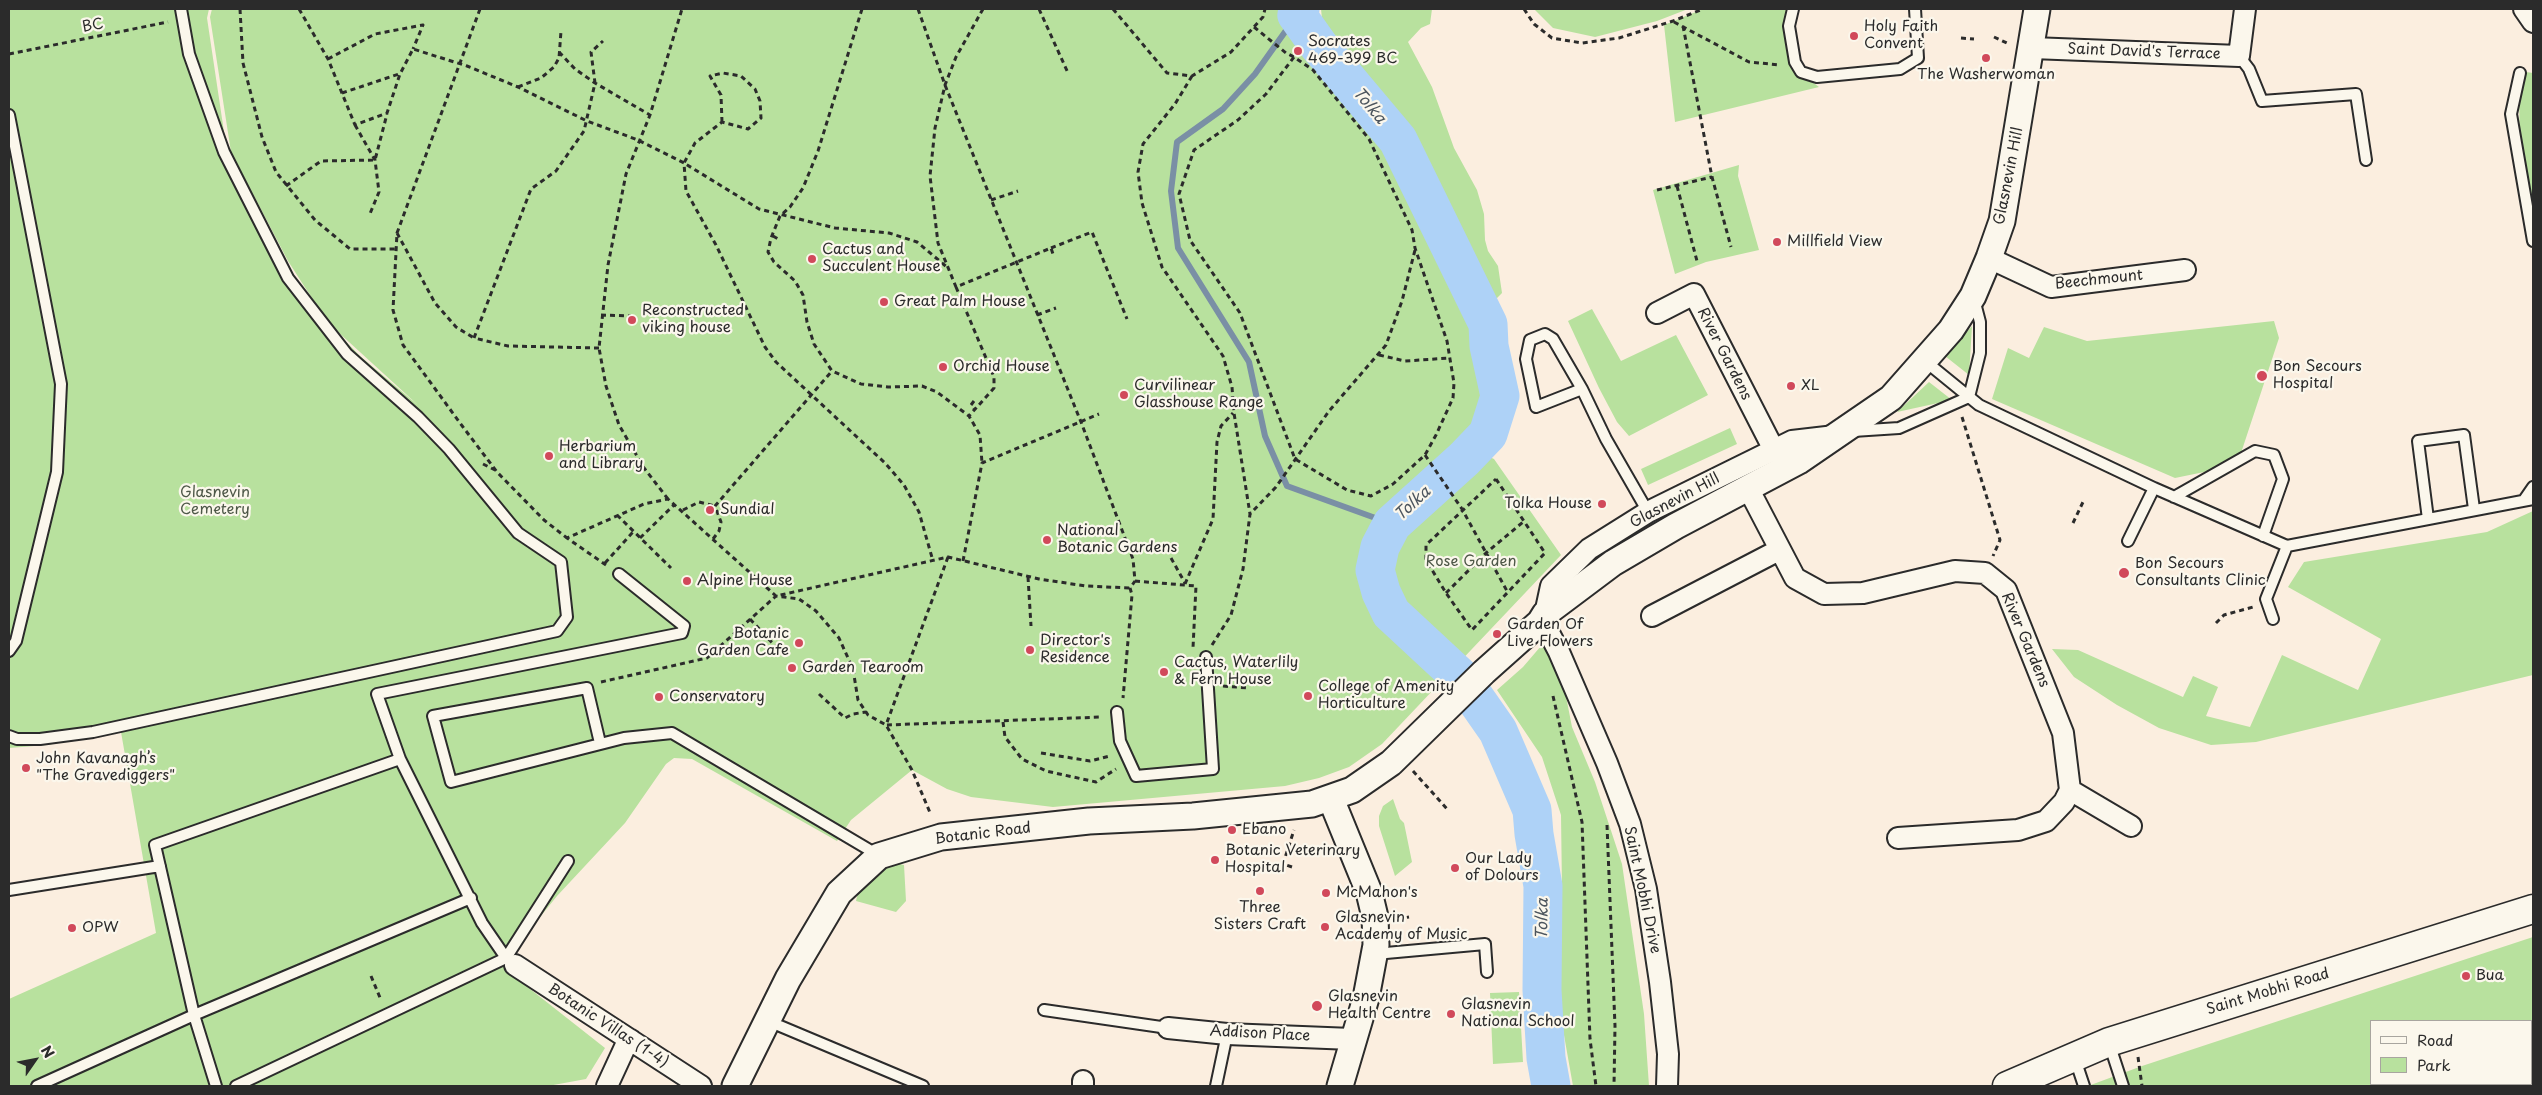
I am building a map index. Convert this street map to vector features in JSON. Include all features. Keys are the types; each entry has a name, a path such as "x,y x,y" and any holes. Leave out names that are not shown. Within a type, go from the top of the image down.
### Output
{"main road":[{"name":"Saint Mobhi Road","path":"2007,1086 2109,1042 2533,909"}],"street":[{"name":"Glasnevin Hill","path":"1331,799 1352,790 1391,763 1484,672 1543,618 1639,547 1799,461 1843,433 1891,398 1925,361 1951,330 1973,296 2002,221 2021,46 2037,9"},
{"name":"Saint David's Terrace","path":"2021,46 2239,56 2245,9"},
{"path":"2524,9 2533,22"},
{"name":"Beechmount","path":"1989,258 2051,287 2185,270"},
{"name":"River Gardens","path":"1657,314 1694,294 1774,450"},
{"name":"Glasnevin Hill","path":"1543,618 1551,586 1589,549 1648,512 1792,441 1843,433"},
{"path":"1748,488 1795,578 1824,594 1863,593 1954,571 1986,573"},
{"path":"1652,616 1779,550"},
{"name":"River Gardens","path":"1986,573 2006,590 2063,733 2070,790"},
{"name":"Saint Mobhi Drive","path":"1543,618 1608,763 1630,824 1646,889 1660,982 1668,1054 1667,1086"},
{"path":"1898,838 2018,830 2046,821 2064,802 2070,790 2131,826"},
{"path":"1331,799 1369,892 1375,917 1375,954 1366,998 1352,1039 1340,1086"},
{"name":"Botanic Road","path":"735,1086 788,979 839,893 879,856 941,837 1089,821 1258,810 1312,804 1331,799"},
{"name":"Botanic Villas (1-4)","path":"511,962 701,1086"},
{"name":"Addison Place","path":"1168,1028 1227,1034 1352,1039"},
{"path":"607,1086 625,1047 631,1040"}],"lane":[{"path":"9,736 17,739 40,739 102,730 558,631 567,617 561,562 518,533 443,443 418,417 347,354 288,278 224,152 189,54 181,20 181,9"},
{"path":"1794,9 1789,26 1795,62 1801,72 1817,77 1900,69 1918,58 1915,9"},
{"path":"2239,56 2249,69 2262,101 2356,94 2366,160"},
{"path":"2520,73 2511,114 2533,241"},
{"path":"9,115 61,384 57,472 16,641 9,651"},
{"path":"1968,398 1980,353 1980,322 1973,296"},
{"path":"1582,389 1536,407 1526,359 1530,340 1545,334 1553,339 1582,389 1606,439 1648,512"},
{"path":"1925,361 1968,398 1979,405 2154,488 2287,546 2529,500 2533,486"},
{"path":"1843,433 1899,428 1968,398"},
{"path":"2428,519 2418,441 2464,434 2474,509"},
{"path":"2174,497 2255,451 2274,455 2283,479 2263,536"},
{"path":"2128,541 2154,488"},
{"path":"2273,619 2266,598 2287,546"},
{"path":"511,962 482,923 400,759 377,694 682,634 684,626 619,574"},
{"path":"1117,712 1120,741 1136,776 1213,769 1206,657"},
{"path":"600,743 587,688 433,716 451,782 600,743 624,738 672,733 879,856"},
{"path":"216,1086 194,1015 154,845 400,759"},
{"path":"236,1086 388,1014 511,962 568,861"},
{"path":"9,890 160,866"},
{"path":"37,1086 194,1015 470,898"},
{"path":"1375,954 1485,944 1487,972"},
{"path":"1044,1010 1168,1028"},
{"path":"780,1026 923,1086"},
{"path":"1216,1086 1227,1034"},
{"path":"2109,1042 2123,1086"},
{"path":"2074,1057 2084,1086"}],"path":[{"path":"240,9 243,63 260,128 276,172 315,220 350,249 396,249"},
{"path":"299,9 328,59 355,125 375,160"},
{"path":"480,9 458,64 397,233 393,310 403,345 498,472 544,520 619,574"},
{"path":"682,9 650,116 638,140 626,174 616,220 601,314 599,348 606,386 619,424 644,468 668,499 776,596 800,599 816,611 839,638 853,669 858,700 866,712 886,725 912,770 931,815"},
{"path":"862,9 818,151 803,188 790,207 780,216 768,252 774,262 795,282 803,295 807,322 814,344 832,371 861,384 888,387 922,386 936,392 969,416 980,435 982,463 963,561"},
{"path":"886,725 1003,722 1106,716 1117,712 1123,700 1132,595 1130,588 1135,580 1133,559 1081,422 945,85 918,9"},
{"path":"969,416 994,388 994,377 938,243 930,176 935,128 945,85 956,57 983,9"},
{"path":"1039,9 1068,73"},
{"path":"1113,9 1167,73 1192,76"},
{"path":"1135,580 1196,586 1193,655 1206,657 1231,615 1243,569 1250,514 1234,413 1232,387 1223,356 1162,267 1142,203 1138,172 1143,144 1174,104 1192,76 1231,52 1263,17 1265,9"},
{"path":"1524,9 1534,24 1552,38 1582,42 1619,38 1673,21 1703,9"},
{"name":"BC","path":"9,54 181,20"},
{"path":"1673,21 1749,62 1785,66 1795,62"},
{"path":"328,59 374,34 423,25 400,74 387,113 375,160 379,192 369,216"},
{"path":"1683,26 1712,177 1731,247"},
{"path":"1254,27 1286,53 1294,57 1313,70 1369,138 1412,230 1415,248 1436,304 1450,358 1454,383 1453,398 1425,456 1393,484 1371,496 1347,490 1295,459 1240,313 1190,240 1179,194 1194,150 1238,120 1266,94 1294,57"},
{"path":"518,87 541,78 554,66 559,52 561,31"},
{"path":"1961,38 1974,39"},
{"path":"1994,38 2021,46"},
{"path":"474,338 531,190 556,171 584,131 595,83 591,52 603,41"},
{"path":"413,49 518,87 586,122 638,140 684,163 759,209 780,216 835,228 889,233 917,242 948,268"},
{"path":"559,52 575,69 650,116"},
{"path":"723,73 741,76 755,89 760,101 760,118 748,129 722,122 720,95 710,76 723,73"},
{"path":"342,92 400,74"},
{"path":"355,125 387,113"},
{"path":"722,122 695,143 684,163 686,191 716,245 765,347 776,362 885,463 904,485 919,512 933,561"},
{"path":"286,186 321,160 375,160"},
{"path":"1657,190 1712,177"},
{"path":"1677,186 1697,261"},
{"path":"991,200 1018,191"},
{"path":"956,287 1092,232 1127,320"},
{"path":"397,233 435,303 456,327 474,338 508,346 599,348"},
{"path":"773,236 778,240"},
{"path":"1051,248 1053,254"},
{"path":"1250,514 1276,487 1329,411 1386,345 1402,301 1415,248"},
{"path":"1037,315 1056,308"},
{"path":"601,314 631,316"},
{"path":"1379,355 1405,362 1450,358"},
{"path":"715,506 812,397 832,371"},
{"path":"1968,398 1961,416 2000,540 1986,573"},
{"path":"974,401 971,405 975,410"},
{"path":"1185,584 1213,518 1217,442 1221,426 1234,413"},
{"path":"982,463 1099,414"},
{"path":"1425,456 1455,497 1481,540 1486,553 1508,592"},
{"path":"1496,479 1545,553 1472,630 1426,560 1426,545 1462,509 1496,479"},
{"path":"567,538 644,504 668,499"},
{"path":"683,511 699,502 715,506"},
{"path":"2073,523 2083,502"},
{"path":"640,538 675,504"},
{"path":"714,539 720,531 721,522 715,506"},
{"path":"617,516 671,568"},
{"path":"1446,593 1486,553 1524,522"},
{"path":"604,564 633,532"},
{"path":"886,725 948,557"},
{"path":"587,688 599,682 707,658 776,596 948,557 1028,577 1086,586 1130,588"},
{"path":"1171,558 1185,584"},
{"path":"1028,577 1031,626"},
{"path":"2216,623 2224,615 2252,608 2266,598"},
{"path":"750,620 778,649"},
{"path":"1208,684 1250,688"},
{"path":"1552,690 1582,822 1590,1039 1596,1086"},
{"path":"819,694 845,718 852,714 866,712"},
{"path":"1003,722 1005,737 1022,759 1046,771 1096,782 1118,768 1109,755 1090,761 1040,753"},
{"path":"1413,770 1448,810"},
{"path":"1607,819 1615,1026 1614,1086"},
{"path":"1292,867 1283,864 1294,830"},
{"path":"1392,919 1409,917"},
{"path":"371,976 388,1014"},
{"path":"2138,1056 2142,1086"}],"green space":[{"name":"National Botanic Gardens","path":"9,9 209,9 207,18 227,152 293,274 326,320 288,261 231,152 210,17 212,9 1287,9 1287,12 1388,146 1476,335 1489,377 1469,448 1494,459 1561,555 1382,744 1349,767 1319,778 1285,786 1053,807 971,797 947,789 912,770 851,820 837,841 692,759 674,758 666,764 625,823 557,896 511,953 515,965 506,970 605,1048 586,1079 548,1086 9,1086 9,999 156,933 121,732 47,745 9,748","holes":["326,321 419,406 360,356"]},
{"path":"1321,9 1432,9 1430,24 1421,28 1408,42 1432,87 1454,148 1477,190 1484,214 1485,240 1488,251 1498,266 1502,293 1489,306 1473,265 1411,132 1322,19"},
{"path":"1534,9 1688,9 1657,21 1595,37 1553,28"},
{"path":"1703,9 1789,9 1796,70 1819,87 1675,122 1664,25"},
{"path":"2519,71 2533,73 2533,238 2520,186"},
{"path":"1739,165 1738,176 1759,250 1706,262 1675,274 1653,190"},
{"path":"1592,309 1621,361 1676,335 1708,395 1629,436 1617,422 1568,321"},
{"path":"2274,321 2279,338 2241,453 2209,471 2175,478 1992,399 2008,348 2029,358 2044,327 2087,341"},
{"path":"1972,326 1969,375 1945,356"},
{"path":"1929,382 1952,400 1897,412"},
{"path":"1730,428 1737,444 1648,485 1641,469"},
{"path":"2533,511 2533,675 2256,742 2211,745 2159,728 2117,705 2074,677 2052,649 2078,650 2183,697 2193,676 2218,687 2206,716 2250,727 2282,655 2358,690 2381,639 2288,587 2304,562 2487,532"},
{"path":"1541,646 1553,652 1561,671 1572,727 1595,782 1622,864 1644,1014 1649,1086 1573,1086 1556,990 1562,889 1561,815 1542,757 1497,690 1523,667"},
{"path":"1393,799 1400,819 1404,823 1412,862 1395,876 1379,826 1379,816 1383,806"},
{"path":"891,862 904,865 906,901 896,912 856,901 859,887"},
{"path":"2533,937 2533,1086 2088,1086 2142,1066"},
{"path":"1519,992 1523,1062 1493,1064 1490,993"}],"waterway":[{"name":"Tolka","path":"1300,9 1297,15 1319,46 1398,140 1488,324 1489,346 1500,396 1488,434 1464,459 1392,524 1380,547 1375,570 1381,592 1391,613 1461,678 1498,731 1532,810 1543,886 1542,990 1546,1058 1551,1086"},
{"path":"1297,15 1255,74 1223,109 1177,142 1171,191 1178,248 1249,362 1265,436 1287,486 1392,524"}],"place":[{"name":"Holy Faith Convent","path":"1854,36"},
{"name":"Socrates 469-399 BC","path":"1298,51"},
{"name":"The Washerwoman","path":"1986,58"},
{"name":"Millfield View","path":"1777,242"},
{"name":"Cactus and Succulent House","path":"812,259"},
{"name":"Great Palm House","path":"884,302"},
{"name":"Reconstructed viking house","path":"632,320"},
{"name":"Orchid House","path":"943,367"},
{"name":"Bon Secours Hospital","path":"2262,376"},
{"name":"XL","path":"1791,386"},
{"name":"Curvilinear Glasshouse Range","path":"1124,395"},
{"name":"Herbarium and Library","path":"549,456"},
{"name":"Tolka House","path":"1602,504"},
{"name":"Sundial","path":"710,510"},
{"name":"National Botanic Gardens","path":"1047,540"},
{"name":"Bon Secours Consultants Clinic","path":"2124,573"},
{"name":"Alpine House","path":"687,581"},
{"name":"Garden Of Live Flowers","path":"1497,634"},
{"name":"Botanic Garden Cafe","path":"799,643"},
{"name":"Director's Residence","path":"1030,650"},
{"name":"Garden Tearoom","path":"792,668"},
{"name":"Cactus, Waterlily & Fern House","path":"1164,672"},
{"name":"College of Amenity Horticulture","path":"1308,696"},
{"name":"Conservatory","path":"659,697"},
{"name":"John Kavanagh’s \"The Gravediggers\"","path":"26,768"},
{"name":"Ebano","path":"1232,830"},
{"name":"Botanic Veterinary Hospital","path":"1215,860"},
{"name":"Our Lady of Dolours","path":"1455,868"},
{"name":"Three Sisters Craft","path":"1260,891"},
{"name":"McMahon's","path":"1326,893"},
{"name":"Glasnevin Academy of Music","path":"1325,927"},
{"name":"OPW","path":"72,928"},
{"name":"Bua","path":"2466,976"},
{"name":"Glasnevin Health Centre","path":"1317,1006"},
{"name":"Glasnevin National School","path":"1451,1014"}],"park label":[{"name":"Glasnevin Cemetery","path":"215,502"},
{"name":"Rose Garden","path":"1471,562"}]}
